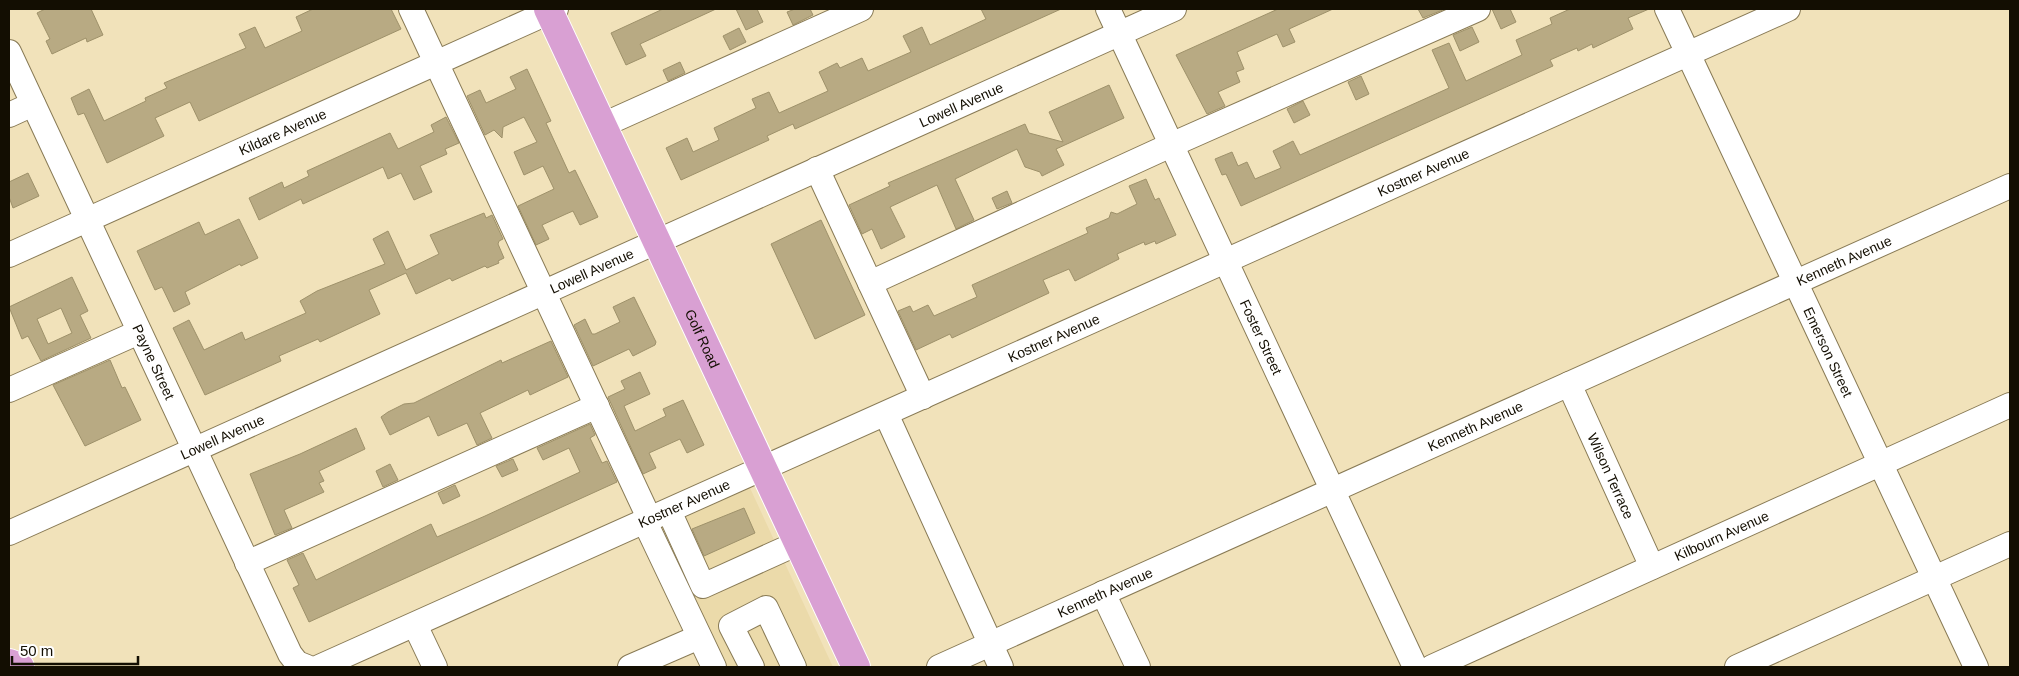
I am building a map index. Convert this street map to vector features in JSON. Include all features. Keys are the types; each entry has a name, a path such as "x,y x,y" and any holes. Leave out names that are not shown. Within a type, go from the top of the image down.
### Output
{"main road":[{"name":"Golf Road","path":"551,10 602,125 856,667"},
{"path":"9,663 20,667"}],"street":[{"path":"411,9 597,406 654,518 699,637 714,667"},
{"path":"602,125 860,9"},
{"name":"Foster Street","path":"1108,9 1415,667"},
{"name":"Lowell Avenue","path":"9,533 1174,9"},
{"path":"870,282 1171,145 1478,9"},
{"name":"Emerson Street","path":"1667,9 1976,667"},
{"name":"Kostner Avenue","path":"319,667 1788,9"},
{"name":"Kildare Avenue","path":"9,255 551,10"},
{"name":"Payne Street","path":"9,52 290,654 297,663 306,667"},
{"path":"9,115 33,104"},
{"path":"817,169 923,397"},
{"name":"Kenneth Avenue","path":"939,667 2010,186"},
{"path":"9,390 139,332"},
{"name":"Wilson Terrace","path":"1568,384 1652,567"},
{"name":"Kilbourn Avenue","path":"1432,667 2010,405"},
{"path":"247,563 597,406"},
{"path":"886,414 1001,667"},
{"path":"654,518 703,586 798,543"},
{"path":"1737,667 2010,544"},
{"path":"1104,593 1138,667"},
{"path":"752,667 731,626 766,608 794,667"},
{"path":"415,625 435,667"},
{"path":"630,667 699,637"}],"shaded area":[{"path":"750,488 833,667 714,667 651,533"}],"building":[{"path":"45,9 91,9 103,35 87,42 86,38 52,54 46,41 50,39 37,13"},
{"path":"313,9 391,9 401,29 199,121 190,102 155,118 164,136 107,163 84,113 78,115 71,98 89,89 104,121 146,101 145,98 167,88 164,83 246,48 239,34 255,27 265,48 302,31 296,17"},
{"path":"663,9 716,9 640,44 646,56 626,65 611,33"},
{"path":"736,9 757,9 763,22 746,30"},
{"path":"795,9 810,9 813,15 793,25 787,12"},
{"path":"981,9 1061,9 795,129 793,124 767,136 769,140 681,180 666,148 687,138 693,152 719,140 714,128 756,108 752,99 769,92 779,113 828,91 819,72 837,63 840,68 862,58 868,71 911,52 903,36 922,27 930,45 986,19"},
{"path":"1278,9 1333,9 1289,29 1295,42 1283,47 1277,34 1237,52 1244,69 1236,72 1240,82 1218,92 1225,106 1207,114 1176,55"},
{"path":"1418,9 1445,9 1423,18"},
{"path":"1492,9 1510,9 1516,22 1501,29"},
{"path":"1570,9 1649,9 1628,18 1633,29 1593,48 1592,44 1578,51 1577,48 1550,60 1553,66 1241,206 1226,174 1222,175 1215,159 1232,152 1238,166 1247,162 1255,179 1281,168 1273,151 1293,141 1300,155 1449,88 1432,50 1449,43 1466,81 1522,55 1516,40 1552,24 1550,18"},
{"path":"1472,27 1479,42 1460,51 1453,35"},
{"path":"739,28 746,42 730,50 723,36"},
{"path":"680,62 685,73 668,81 663,70"},
{"path":"527,69 551,121 546,123 569,173 575,170 598,217 580,225 573,211 566,214 542,225 549,239 536,245 518,206 554,189 543,166 524,175 514,152 537,142 524,117 503,127 502,138 494,130 485,135 467,96 480,90 486,103 516,89 510,77"},
{"path":"1361,76 1369,94 1356,100 1348,82"},
{"path":"1109,85 1124,118 1056,149 1064,165 1042,176 1040,172 1025,167 1017,149 955,179 974,220 956,229 937,185 890,207 905,237 881,249 872,229 862,234 849,205 890,186 888,183 1025,124 1029,133 1063,142 1049,112"},
{"path":"1303,101 1310,115 1294,123 1287,109"},
{"path":"446,117 459,143 445,149 447,154 420,166 432,192 414,200 401,173 388,179 383,167 303,204 301,199 259,220 249,198 282,182 284,188 309,176 307,171 390,133 398,149 434,132 431,125"},
{"path":"28,173 39,196 13,208 9,197 9,182"},
{"path":"1146,179 1155,200 1159,198 1176,235 1156,244 1155,241 1145,245 1144,242 1117,254 1119,259 1075,281 1069,269 1043,280 1049,293 952,338 950,334 916,350 898,311 910,306 913,312 928,305 934,316 977,297 972,285 1088,233 1086,228 1109,218 1111,212 1117,214 1137,204 1129,186"},
{"path":"1007,191 1012,203 997,209 992,198"},
{"path":"484,213 486,218 492,215 503,239 498,244 504,258 498,261 499,263 487,268 485,266 452,281 450,278 416,294 406,273 369,290 380,314 320,342 318,339 279,356 281,361 205,395 173,328 189,320 204,350 242,332 245,340 306,313 300,301 317,291 385,264 373,239 388,231 406,270 439,254 430,235"},
{"path":"239,219 258,258 241,266 240,264 185,292 190,304 174,312 162,287 155,290 137,251 199,222 205,235"},
{"path":"821,220 865,315 815,339 771,244"},
{"path":"72,277 88,311 80,315 91,338 41,361 28,336 22,339 9,307","holes":["61,308 72,333 48,344 37,319"]},
{"path":"634,297 656,342 655,345 633,356 629,349 593,366 574,325 585,319 592,334 595,334 620,322 613,307"},
{"path":"551,341 568,377 530,395 528,390 480,413 492,438 477,445 467,423 438,436 429,416 390,435 381,417 388,412 404,404 414,403 501,360 502,363"},
{"path":"110,360 122,388 125,387 141,420 85,446 53,385"},
{"path":"640,372 650,394 624,406 635,431 666,416 663,409 683,400 704,445 687,453 680,439 649,453 656,468 643,474 608,397 625,389 621,381"},
{"path":"590,424 595,435 590,438 602,463 607,461 617,482 309,622 293,588 299,585 287,560 303,553 316,580 431,524 437,537 485,516 580,472 569,448 543,460 537,448"},
{"path":"356,428 365,449 319,471 324,481 319,483 324,492 284,510 292,528 275,535 250,474 300,454"},
{"path":"513,459 518,470 502,477 496,466"},
{"path":"390,464 398,480 383,487 376,471"},
{"path":"455,485 460,496 443,504 438,493"},
{"path":"744,508 755,533 704,556 692,529"}]}
